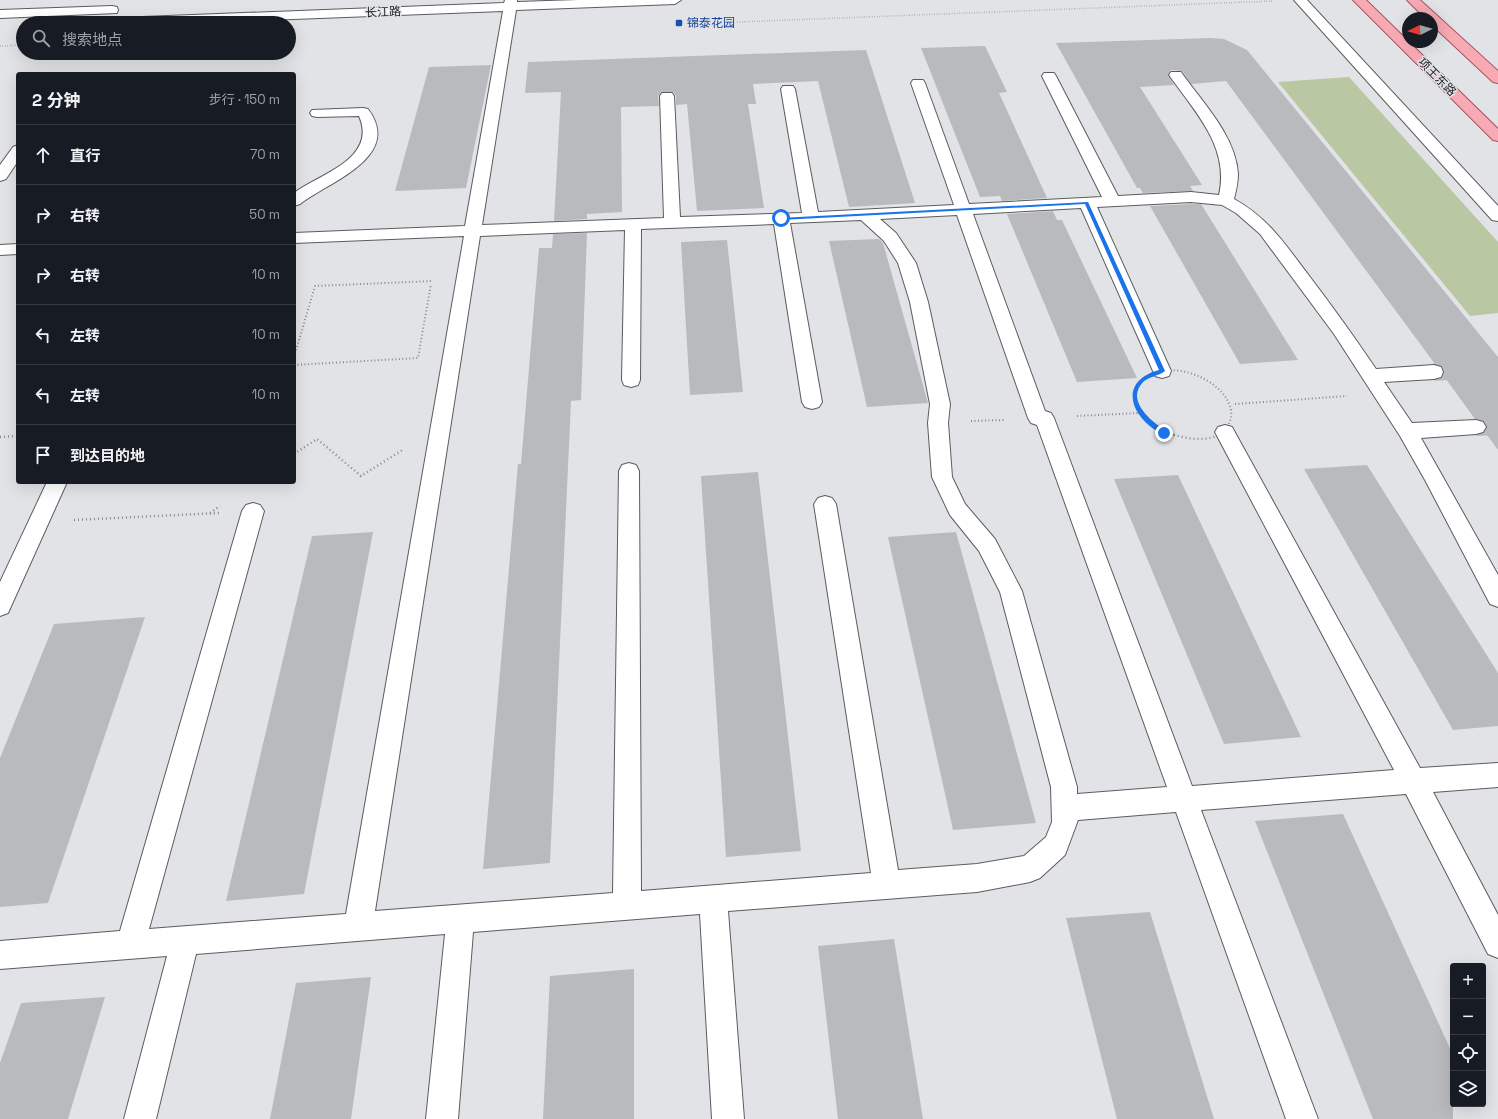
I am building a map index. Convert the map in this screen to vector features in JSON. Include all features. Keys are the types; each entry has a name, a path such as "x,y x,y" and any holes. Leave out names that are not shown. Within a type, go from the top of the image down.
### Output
{"main road":[{"name":"项王东路","path":"1359,0 1498,137"},
{"path":"1414,0 1498,79"}],"street":[{"name":"长江路","path":"0,14 365,0"},
{"name":"长江路","path":"238,16 510,3 675,0"},
{"path":"1300,0 1498,216"},
{"path":"358,927 510,3"},
{"path":"0,27 16,26"},
{"path":"1176,75 1224,148 1230,172 1229,189 1226,201"},
{"path":"1049,76 1112,201"},
{"path":"918,82 1041,418 1185,799 1302,1119"},
{"path":"788,89 811,217"},
{"path":"667,96 672,223"},
{"path":"296,199 301,194 348,167 362,157 368,145 370,136 369,124 363,112 317,113"},
{"path":"0,176 16,153"},
{"path":"296,238 865,215 1191,197 1226,201 1242,210 1266,230 1372,376 1407,431 1433,476 1498,597"},
{"path":"1087,203 1162,371"},
{"path":"0,955 977,878 1030,868 1056,846 1065,822 1064,787 1011,591 987,545 957,509 942,477 938,423 940,404 920,302 907,263 890,237 865,215"},
{"path":"781,218 812,402"},
{"path":"631,380 633,224"},
{"path":"0,250 16,249"},
{"path":"1372,376 1434,372"},
{"path":"1407,431 1476,427"},
{"path":"1225,432 1413,781 1498,944"},
{"path":"627,905 628,471"},
{"path":"0,606 56,484"},
{"path":"825,504 887,885"},
{"path":"130,945 253,511"},
{"path":"1065,808 1498,775"},
{"path":"713,899 728,1119"},
{"path":"442,1119 460,919"},
{"path":"140,1119 185,940"}],"path":[{"path":"687,24 754,20 1280,1"},
{"path":"0,46 16,45"},
{"path":"296,365 418,358 440,232"},
{"path":"296,350 315,286 432,281"},
{"path":"1162,371 1177,371 1193,374 1208,380 1220,390 1230,404 1232,411 1232,422 1225,432 1213,438 1192,440 1164,433 1150,424 1140,413 1136,402 1135,391 1141,382 1150,375 1162,371"},
{"path":"1230,404 1383,394"},
{"path":"296,453 317,438 361,476 441,425"},
{"path":"0,437 16,436"},
{"path":"38,522 253,511"}],"green space":[{"path":"1349,77 1498,242 1498,313 1470,316 1278,82"}],"building":[{"path":"1211,38 1224,39 1247,50 1498,357 1498,450 1485,432 1487,426 1484,421 1475,419 1443,375 1444,371 1442,366 1435,364 1226,81 1191,84 1182,71 1171,70 1168,75 1174,85 1140,87 1202,185 1190,186 1193,191 1143,193 1140,188 1137,188 1056,43"},
{"path":"985,46 1007,92 999,93 1047,198 1002,201 1000,196 980,197 921,48"},
{"path":"866,50 915,203 849,207 818,81 753,84 756,104 748,104 764,208 697,211 687,104 676,105 676,96 673,92 662,92 658,96 659,106 621,107 622,212 587,214 587,219 554,221 561,92 525,93 528,62"},
{"path":"491,65 466,188 395,191 429,67"},
{"path":"1201,204 1298,360 1240,364 1150,206"},
{"path":"1053,211 1057,220 1062,220 1137,378 1077,382 1007,214"},
{"path":"587,233 581,400 571,401 550,863 483,869 518,464 521,464 539,248 552,248 553,234"},
{"path":"879,239 883,243 928,403 867,407 829,241"},
{"path":"727,240 743,392 690,395 681,242"},
{"path":"1367,465 1498,673 1498,726 1453,730 1304,469"},
{"path":"758,472 801,851 726,857 701,476"},
{"path":"1178,475 1301,737 1224,744 1114,479"},
{"path":"373,532 304,894 226,901 312,536"},
{"path":"956,532 1036,823 953,830 888,537"},
{"path":"145,617 48,903 0,907 0,758 54,624"},
{"path":"1343,814 1450,1048 1450,1107 1453,1107 1453,1119 1373,1119 1255,821"},
{"path":"1150,912 1214,1119 1117,1119 1066,918"},
{"path":"894,939 923,1119 838,1119 818,946"},
{"path":"634,969 634,1119 543,1119 550,976"},
{"path":"371,977 351,1119 270,1119 296,983"},
{"path":"105,997 68,1119 0,1119 0,1063 21,1003"}],"tunnel":[{"path":"1434,372 1498,367"},
{"path":"1476,427 1498,426"}],"place":[{"name":"锦泰花园","path":"679,23"}],"route":[{"path":"781,218 1087,203 1162,371 1150,375 1141,382 1135,391 1136,402 1140,413 1150,424 1164,433"}]}
